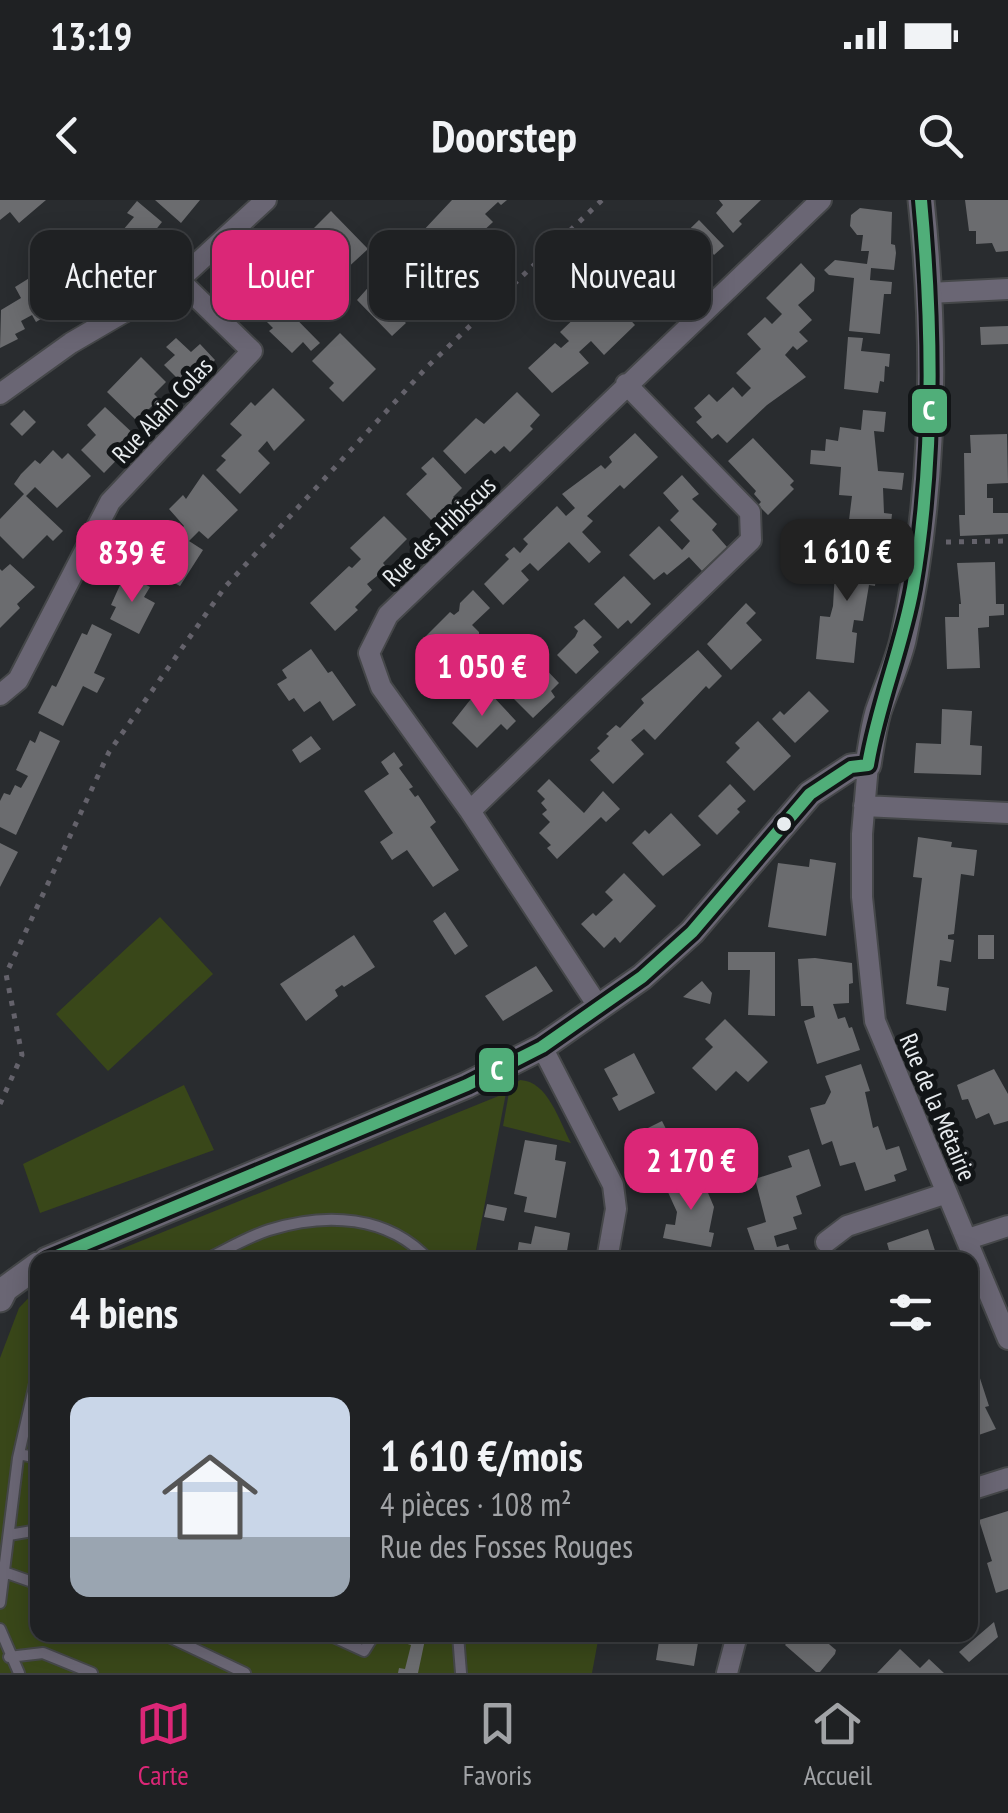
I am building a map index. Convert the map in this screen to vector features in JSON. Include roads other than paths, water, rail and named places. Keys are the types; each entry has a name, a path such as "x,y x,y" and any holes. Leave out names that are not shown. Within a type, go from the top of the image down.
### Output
{"street":[{"path":"192,268 266,200"},
{"name":"Rue des Hibiscus","path":"600,1009 470,811 381,687 369,653 372,641 388,616 821,200"},
{"path":"66,1252 467,1085 542,1047 642,977 692,932 810,794 851,767 868,765 878,715 902,644 928,449 932,345 922,200"},
{"path":"929,294 1008,289"},
{"name":"Rue Alain Colas","path":"0,695 18,680 110,502 252,351 192,293"},
{"path":"0,394 110,320"},
{"path":"470,811 750,540 750,512 626,384"},
{"name":"Rue de la Métairie","path":"868,765 862,897 875,1020 973,1252"},
{"path":"864,806 1008,813"},
{"path":"542,1047 614,1185 616,1209 608,1252"},
{"path":"826,1242 847,1226 947,1193"},
{"path":"968,1240 1008,1226"},
{"name":"Rue de la Métairie","path":"978,1265 1008,1339"},
{"path":"0,1299 6,1288 30,1271"},
{"path":"978,1487 1008,1478"},
{"path":"727,1673 735,1642"}],"lane":[{"path":"222,1252 270,1230 343,1217 405,1236 421,1252"},
{"path":"0,1603 19,1454 30,1411"},
{"path":"19,1454 30,1456"},
{"path":"8,1535 30,1531"},
{"path":"4,1572 30,1581"},
{"path":"0,1629 19,1673"},
{"path":"179,1642 245,1673"},
{"path":"344,1642 364,1651 370,1642"},
{"path":"459,1642 461,1673"},
{"path":"10,1657 43,1654 92,1673"}]}
